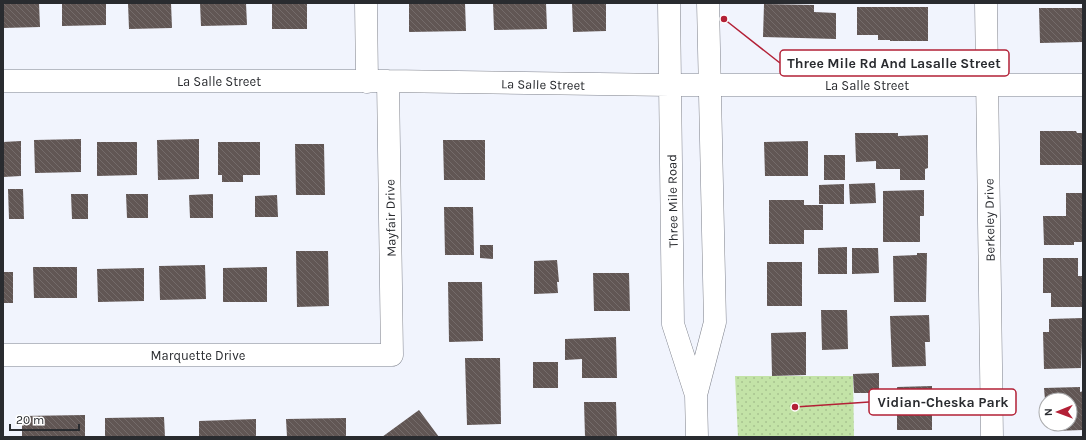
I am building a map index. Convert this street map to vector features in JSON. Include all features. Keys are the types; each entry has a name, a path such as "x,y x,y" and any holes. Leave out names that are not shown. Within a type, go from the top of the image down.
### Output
{"street":[{"path":"366,3 367,82"},
{"name":"Three Mile Road","path":"669,3 673,324 696,395"},
{"name":"Three Mile Road","path":"697,437 696,395 715,322 708,3"},
{"name":"Berkeley Drive","path":"986,3 992,437"},
{"name":"La Salle Street","path":"3,81 388,82 670,85 1083,85"},
{"name":"Mayfair Drive","path":"388,82 392,356"},
{"name":"Marquette Drive","path":"3,355 392,356"}],"green space":[{"path":"735,376 853,376 854,437 738,437"}],"building":[{"path":"3,3 39,3 40,27 3,28"},
{"path":"62,3 106,3 106,25 62,26"},
{"path":"128,3 171,3 172,28 129,29"},
{"path":"200,3 246,3 247,25 201,26"},
{"path":"272,3 307,3 307,29 272,29"},
{"path":"409,3 465,3 466,31 409,32"},
{"path":"493,3 546,3 547,29 494,30"},
{"path":"572,3 606,3 606,31 573,32"},
{"path":"764,4 814,5 814,12 836,13 836,39 763,37"},
{"path":"857,7 928,7 928,41 878,40 878,35 857,35"},
{"path":"1039,8 1083,8 1083,42 1040,43"},
{"path":"1040,131 1076,131 1077,133 1083,133 1083,165 1040,165"},
{"path":"855,133 898,133 898,136 928,135 928,168 925,169 925,180 900,180 900,169 876,169 876,161 856,162"},
{"path":"81,139 81,172 35,173 34,140"},
{"path":"199,139 199,179 158,180 157,140"},
{"path":"443,140 485,140 485,180 444,180"},
{"path":"21,141 21,176 3,177 3,142"},
{"path":"808,141 808,176 765,176 764,142"},
{"path":"97,142 137,142 137,175 97,176"},
{"path":"218,142 260,142 260,175 243,175 243,182 222,182 222,175 218,175"},
{"path":"295,144 324,144 325,195 296,195"},
{"path":"824,155 845,155 845,180 824,180"},
{"path":"875,183 876,203 850,204 849,184"},
{"path":"844,184 844,204 819,204 819,185"},
{"path":"8,189 23,189 24,219 9,219"},
{"path":"924,190 924,216 920,216 920,242 883,242 883,191"},
{"path":"1066,193 1083,193 1083,242 1074,242 1074,245 1044,245 1043,216 1066,216"},
{"path":"71,194 88,194 88,219 72,219"},
{"path":"126,194 148,194 148,218 127,218"},
{"path":"213,194 213,218 190,218 189,195"},
{"path":"277,195 278,217 255,217 255,196"},
{"path":"769,200 804,200 804,205 823,205 823,230 804,230 804,244 769,244"},
{"path":"444,207 473,207 474,255 445,255"},
{"path":"480,245 493,245 493,259 480,258"},
{"path":"847,247 847,274 818,274 818,248"},
{"path":"852,248 878,248 879,273 852,274"},
{"path":"296,251 328,251 329,306 297,307"},
{"path":"917,253 927,253 926,302 894,302 893,256 917,255"},
{"path":"1043,258 1078,258 1078,276 1083,276 1083,307 1051,307 1051,293 1043,293"},
{"path":"557,260 559,282 557,282 558,293 534,294 534,261"},
{"path":"767,262 802,262 802,306 767,306"},
{"path":"205,265 206,299 160,300 159,266"},
{"path":"33,267 77,267 77,298 34,298"},
{"path":"267,267 267,302 223,302 223,268"},
{"path":"144,268 144,301 98,302 97,269"},
{"path":"3,272 13,272 13,303 3,303"},
{"path":"593,273 629,273 630,311 594,311"},
{"path":"448,282 482,282 483,341 449,342"},
{"path":"821,310 847,310 848,349 822,350"},
{"path":"929,315 930,342 925,342 926,366 892,367 890,316"},
{"path":"1083,318 1081,368 1044,369 1043,332 1049,332 1049,319"},
{"path":"806,332 806,375 772,376 771,333"},
{"path":"616,337 617,378 582,378 582,359 565,360 565,339"},
{"path":"465,358 500,358 501,424 467,425"},
{"path":"533,362 558,362 558,388 533,388"},
{"path":"879,373 879,393 854,393 853,374"},
{"path":"932,386 932,430 897,430 897,387"},
{"path":"1080,387 1080,392 1083,391 1083,430 1078,430 1078,392 1044,392 1044,388"},
{"path":"584,402 616,402 617,437 585,437"},
{"path":"419,410 439,437 382,437"},
{"path":"85,415 85,437 22,437 22,416"},
{"path":"164,417 165,437 105,437 105,418"},
{"path":"346,418 346,437 287,437 286,419"},
{"path":"256,419 256,437 199,437 199,421"}],"place":[{"name":"Three Mile Rd And Lasalle Street","path":"724,19"},
{"name":"Vidian-Cheska Park","path":"795,407"}]}
